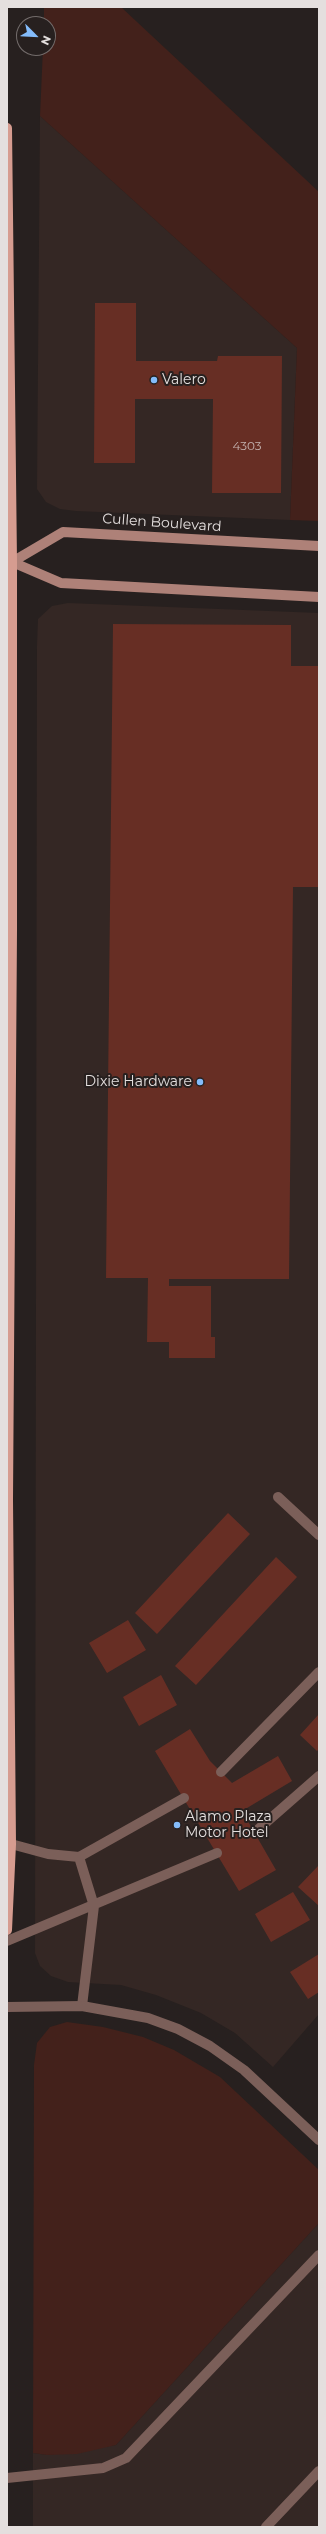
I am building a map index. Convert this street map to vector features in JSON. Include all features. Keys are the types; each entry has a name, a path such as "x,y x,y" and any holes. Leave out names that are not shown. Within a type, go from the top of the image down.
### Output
{"main road":[{"path":"7,128 9,562 8,1500 10,1844 7,1930"}],"street":[{"name":"Cullen Boulevard","path":"9,562 63,532 319,546"},
{"path":"9,562 61,583 319,597"},
{"path":"278,1497 319,1535"},
{"path":"221,1772 319,1672"},
{"path":"254,1833 319,1776"},
{"path":"10,1844 48,1854 79,1856 184,1798"},
{"path":"7,1941 94,1906 217,1853"},
{"path":"79,1856 94,1906 82,2006"},
{"path":"7,2007 82,2006 148,2018 178,2029 210,2046 244,2070 319,2140"},
{"path":"7,2478 103,2468 126,2458 319,2255"},
{"path":"266,2527 319,2471"}],"shaded area":[{"path":"44,7 121,7 319,192 319,521 290,520 297,348 40,116 43,56 56,56 56,16 44,16"},
{"path":"40,116 297,348 290,520 76,511 60,509 46,502 37,489"},
{"path":"68,603 319,613 319,2014 273,2067 235,2033 201,2013 156,1995 121,1985 68,1982 51,1976 40,1966 35,1953 37,646 38,619 52,606"},
{"path":"67,2022 103,2027 143,2037 174,2050 220,2077 319,2170 319,2223 116,2445 77,2454 47,2455 33,2453 34,2065 37,2043 50,2027"},
{"path":"319,2223 319,2527 33,2527 33,2453 47,2455 116,2445"}],"building":[{"path":"95,303 136,303 136,361 217,361 218,356 282,356 281,493 212,493 213,399 135,399 135,463 94,463"},
{"name":"Dixie Hardware","path":"113,624 291,625 291,666 319,666 319,887 293,887 289,1279 169,1279 169,1286 211,1286 211,1337 215,1337 215,1358 169,1358 169,1342 147,1342 148,1278 106,1278"},
{"path":"228,1513 250,1534 157,1634 135,1613"},
{"path":"276,1557 297,1577 196,1685 175,1666"},
{"path":"128,1620 146,1650 107,1673 89,1643"},
{"path":"161,1675 177,1705 139,1726 123,1697"},
{"path":"319,1714 319,1749 317,1751 300,1735"},
{"path":"190,1729 210,1761 232,1783 278,1756 292,1781 242,1811 276,1870 239,1891 155,1751"},
{"path":"319,1865 319,1906 298,1887"},
{"path":"293,1892 310,1920 271,1942 255,1914"},
{"path":"319,1954 319,1992 308,1999 290,1972"}],"place":[{"name":"Valero","path":"154,380"},
{"name":"Dixie Hardware","path":"200,1082"},
{"name":"Alamo Plaza Motor Hotel","path":"177,1825"}]}
